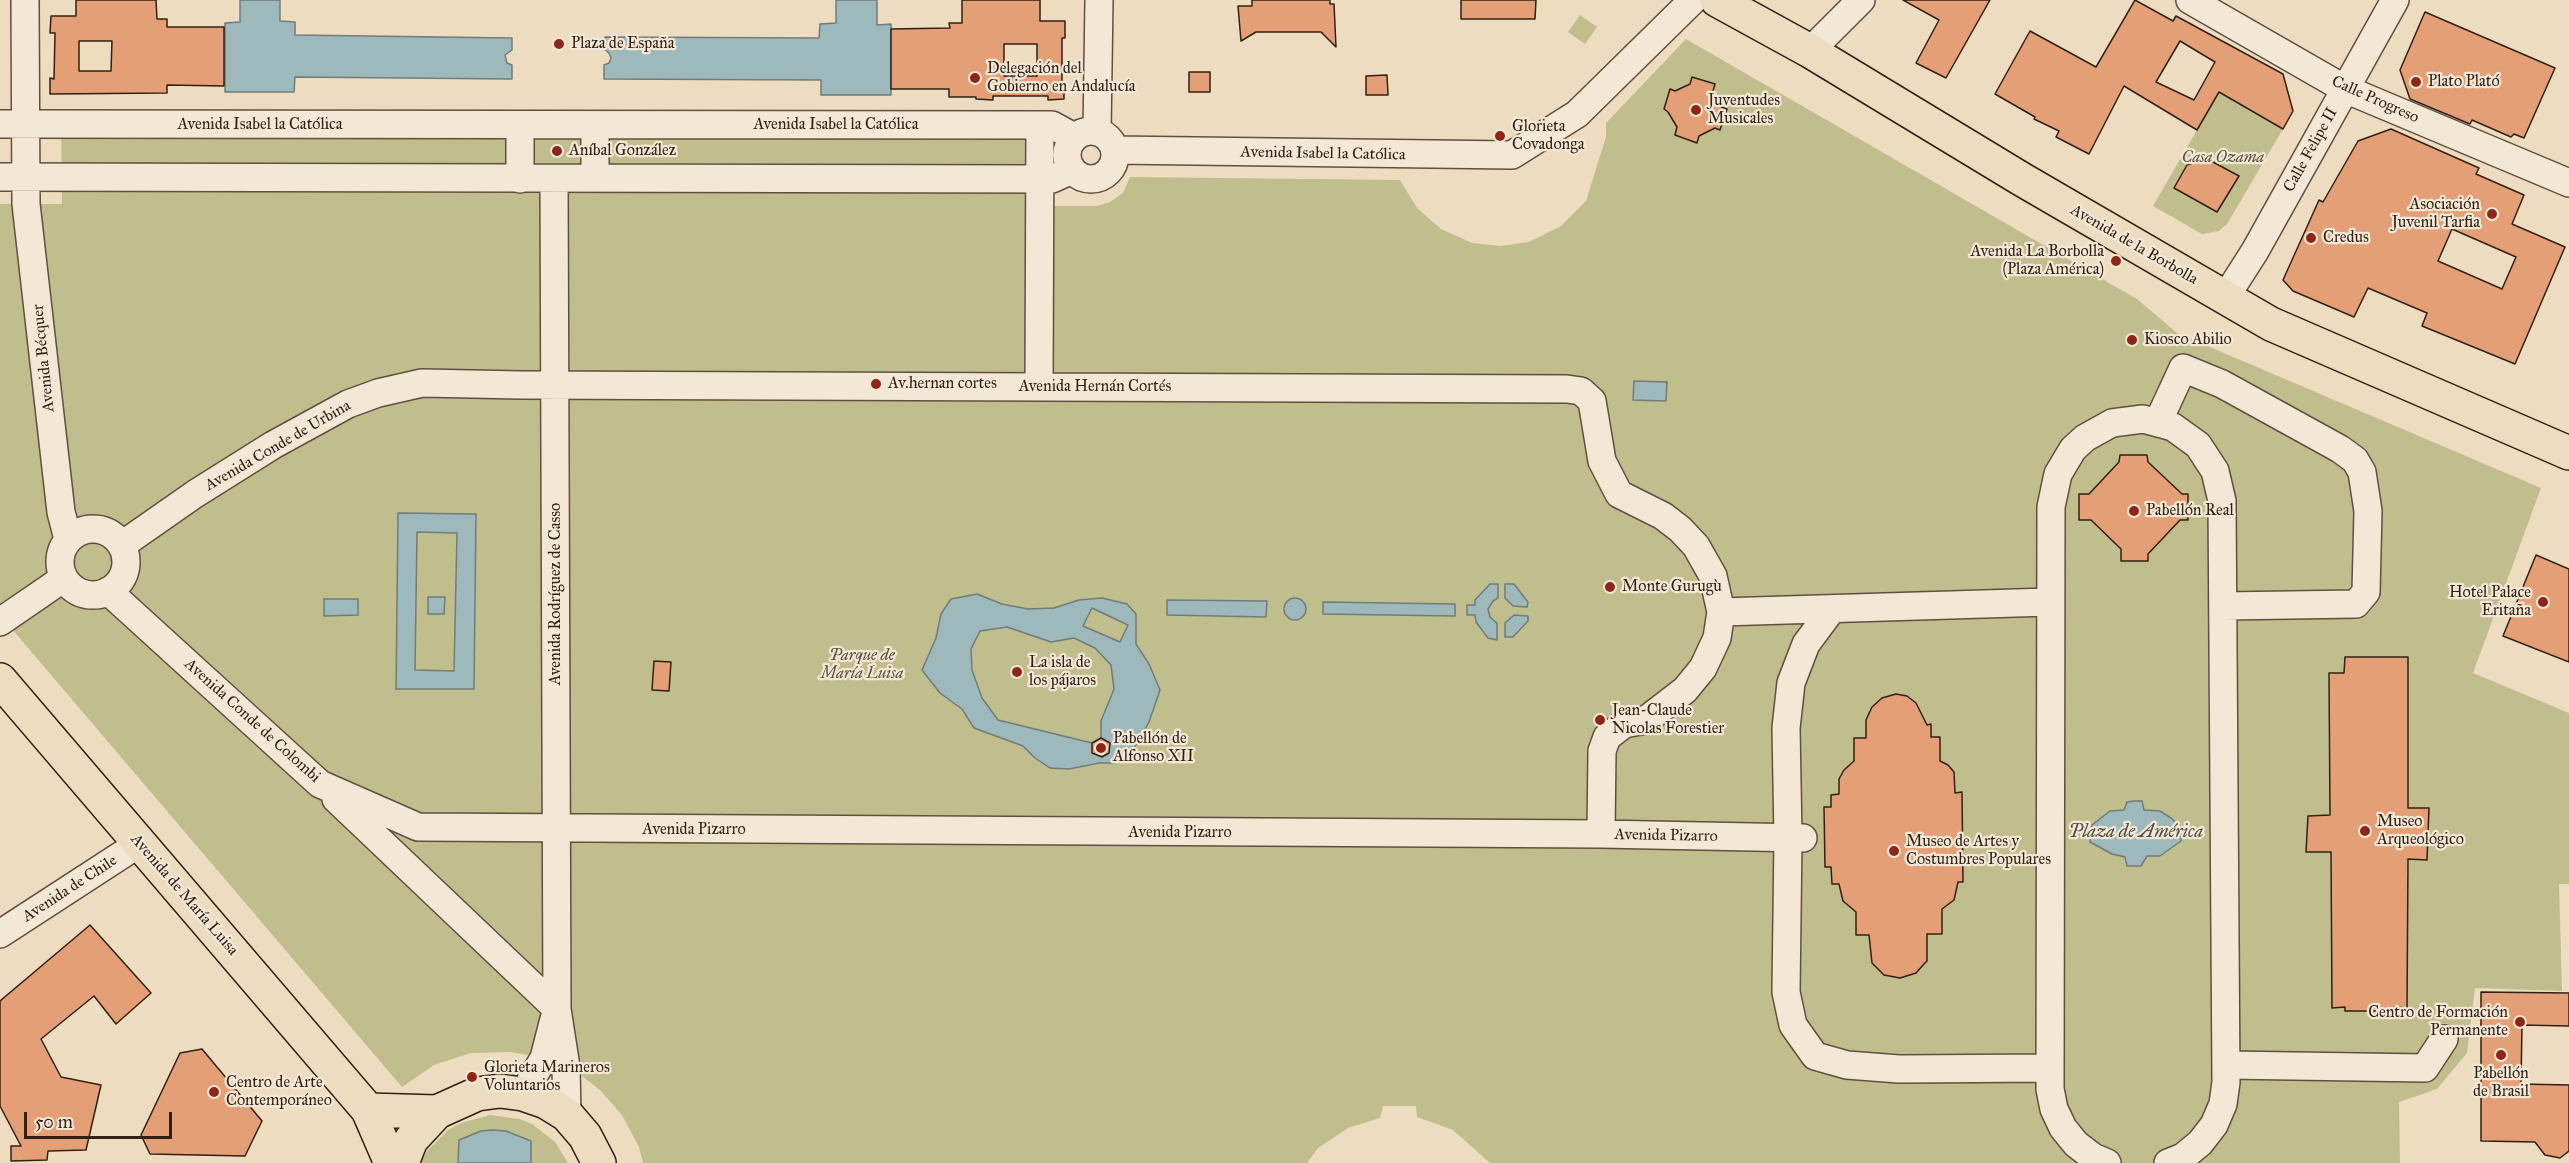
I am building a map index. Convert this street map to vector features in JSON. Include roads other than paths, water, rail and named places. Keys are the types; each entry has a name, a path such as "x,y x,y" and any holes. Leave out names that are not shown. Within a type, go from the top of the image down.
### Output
{"main road":[{"name":"Avenida de la Borbolla","path":"1717,0 1810,51 2023,180 2271,324 2569,453"},
{"name":"Avenida de María Luisa","path":"0,680 368,1110 391,1163"},
{"path":"402,1163 411,1140 438,1112 477,1094 500,1091 523,1094 546,1102 567,1115 585,1136 599,1163"},
{"path":"368,1110 438,1112"}],"street":[{"name":"Avenida Bécquer","path":"25,0 12,124 12,177 61,512 68,539"},
{"path":"1095,140 1067,153 1072,170 1085,178 1101,177 1112,166 1095,140 1099,0"},
{"name":"Avenida Isabel la Católica","path":"12,124 1053,125 1095,140 1423,155 1512,154 1577,114 1693,0"},
{"path":"1810,51 1860,0"},
{"name":"Calle Progreso","path":"2190,0 2345,89 2569,183"},
{"name":"Calle Felipe II","path":"2225,298 2255,251 2396,0"},
{"path":"520,125 520,179"},
{"path":"595,125 595,178"},
{"path":"1039,387 1040,125"},
{"path":"12,177 1052,179 1072,170"},
{"name":"Avenida Rodríguez de Casso","path":"554,178 556,1009"},
{"path":"2158,422 2183,368 2222,384 2340,449 2355,460 2362,472 2368,511 2366,592 2356,604 2224,606"},
{"name":"Avenida Conde de Urbina","path":"122,545 195,494 273,445 348,404 378,393 422,383 555,384"},
{"name":"Avenida Hernán Cortés","path":"555,384 1567,389 1581,392 1592,401 1602,461 1619,494 1663,516 1680,529 1696,546 1713,576 1721,612"},
{"path":"2107,1163 2093,1157 2076,1144 2063,1128 2054,1109 2050,1089 2049,602 2051,507 2058,474 2073,449 2085,438 2112,423 2143,419 2158,422 2186,435 2208,457 2220,486 2222,501 2227,1065 2223,1104 2214,1125 2200,1143 2183,1157 2168,1163"},
{"path":"91,528 103,530 114,536 122,545 126,566 123,576 108,591 99,595 78,592 64,578 60,558 68,539 78,531 91,528"},
{"path":"0,622 64,578"},
{"name":"Avenida Conde de Colombi","path":"108,591 320,784 418,827 556,829"},
{"path":"1601,834 1602,751 1607,736 1624,724 1646,720 1685,690 1703,668 1717,638 1721,612 2049,602"},
{"path":"1832,609 1806,644 1791,683 1786,728 1796,838 1786,992 1793,1025 1815,1056 1847,1065 1899,1069 2050,1068"},
{"path":"320,784 556,1009 566,1067 567,1115"},
{"name":"Avenida Pizarro","path":"556,829 1601,834 1796,838"},
{"name":"Avenida de Chile","path":"0,934 140,843"},
{"path":"523,1094 544,1058 556,1009"},
{"path":"2227,1065 2425,1068 2444,1040"}],"water":[{"path":"240,0 280,0 280,21 295,22 295,35 512,38 512,50 505,55 507,63 512,65 512,79 295,77 294,92 225,92 225,23 240,22"},
{"path":"836,0 877,0 877,25 891,24 891,95 821,95 821,80 604,79 604,65 609,63 611,58 605,50 605,37 819,38 820,24 836,23"},
{"path":"1634,381 1667,382 1666,401 1633,400"},
{"path":"398,513 476,514 474,689 396,689","holes":["417,532 457,533 454,671 415,670"]},
{"path":"1490,584 1498,584 1498,598 1488,609 1490,617 1497,623 1497,640 1488,638 1476,622 1475,615 1467,615 1467,605 1475,605 1475,600"},
{"path":"1505,584 1514,584 1528,602 1527,607 1513,606 1505,598"},
{"path":"977,594 1002,604 1028,609 1054,608 1079,600 1102,598 1127,604 1136,614 1136,644 1149,664 1160,690 1149,722 1132,752 1115,763 1099,763 1069,769 1050,768 1023,746 974,728 962,709 940,693 922,670 936,638 941,614 951,599","holes":["1092,608 1128,625 1120,642 1083,626","1007,627 1051,642 1074,638 1095,648 1111,665 1114,689 1101,721 1101,739 1092,743 998,720 982,698 972,670 971,649 980,631"]},
{"path":"428,597 445,597 444,614 428,614"},
{"path":"1295,598 1303,601 1306,609 1303,617 1295,620 1287,617 1284,609 1287,601"},
{"path":"324,599 358,599 358,615 324,616"},
{"path":"1167,600 1267,601 1266,617 1167,615"},
{"path":"1323,602 1455,604 1455,616 1323,614"},
{"path":"1514,615 1528,616 1528,621 1513,637 1505,637 1505,623"},
{"name":"Plaza de América","path":"2142,801 2144,810 2160,811 2171,818 2181,827 2181,841 2160,856 2147,856 2141,866 2127,866 2125,857 2112,854 2090,842 2092,825 2110,811 2124,810 2127,802"},
{"path":"481,1131 506,1131 531,1141 531,1163 458,1163 459,1140"}],"place":[{"name":"Plaza de España","path":"559,44"},
{"name":"Delegación del Gobierno en Andalucía","path":"975,78"},
{"name":"Plato Plató","path":"2416,82"},
{"name":"Juventudes Musicales","path":"1696,110"},
{"name":"Glorieta Covadonga","path":"1500,136"},
{"name":"Aníbal González","path":"557,151"},
{"name":"Asociación Juvenil Tarfia","path":"2492,214"},
{"name":"Credus","path":"2311,238"},
{"name":"Avenida La Borbolla (Plaza América)","path":"2116,261"},
{"name":"Kiosco Abilio","path":"2132,340"},
{"name":"Av.hernan cortes","path":"876,384"},
{"name":"Pabellón Real","path":"2134,511"},
{"name":"Monte Gurugù","path":"1610,587"},
{"name":"Hotel Palace Eritaña","path":"2543,602"},
{"name":"La isla de los pájaros","path":"1017,672"},
{"name":"Jean-Claude Nicolas Forestier","path":"1600,720"},
{"name":"Pabellón de Alfonso XII","path":"1101,748"},
{"name":"Museo Arqueológico","path":"2365,831"},
{"name":"Museo de Artes y Costumbres Populares","path":"1894,851"},
{"name":"Centro de Formación Permanente","path":"2520,1022"},
{"name":"Pabellón de Brasil","path":"2501,1055"},
{"name":"Glorieta Marineros Voluntarios","path":"472,1077"},
{"name":"Centro de Arte Contemporáneo","path":"214,1092"}],"park label":[{"name":"Casa Ozama","path":"2223,158"},
{"name":"Parque de María Luisa","path":"862,665"}]}
